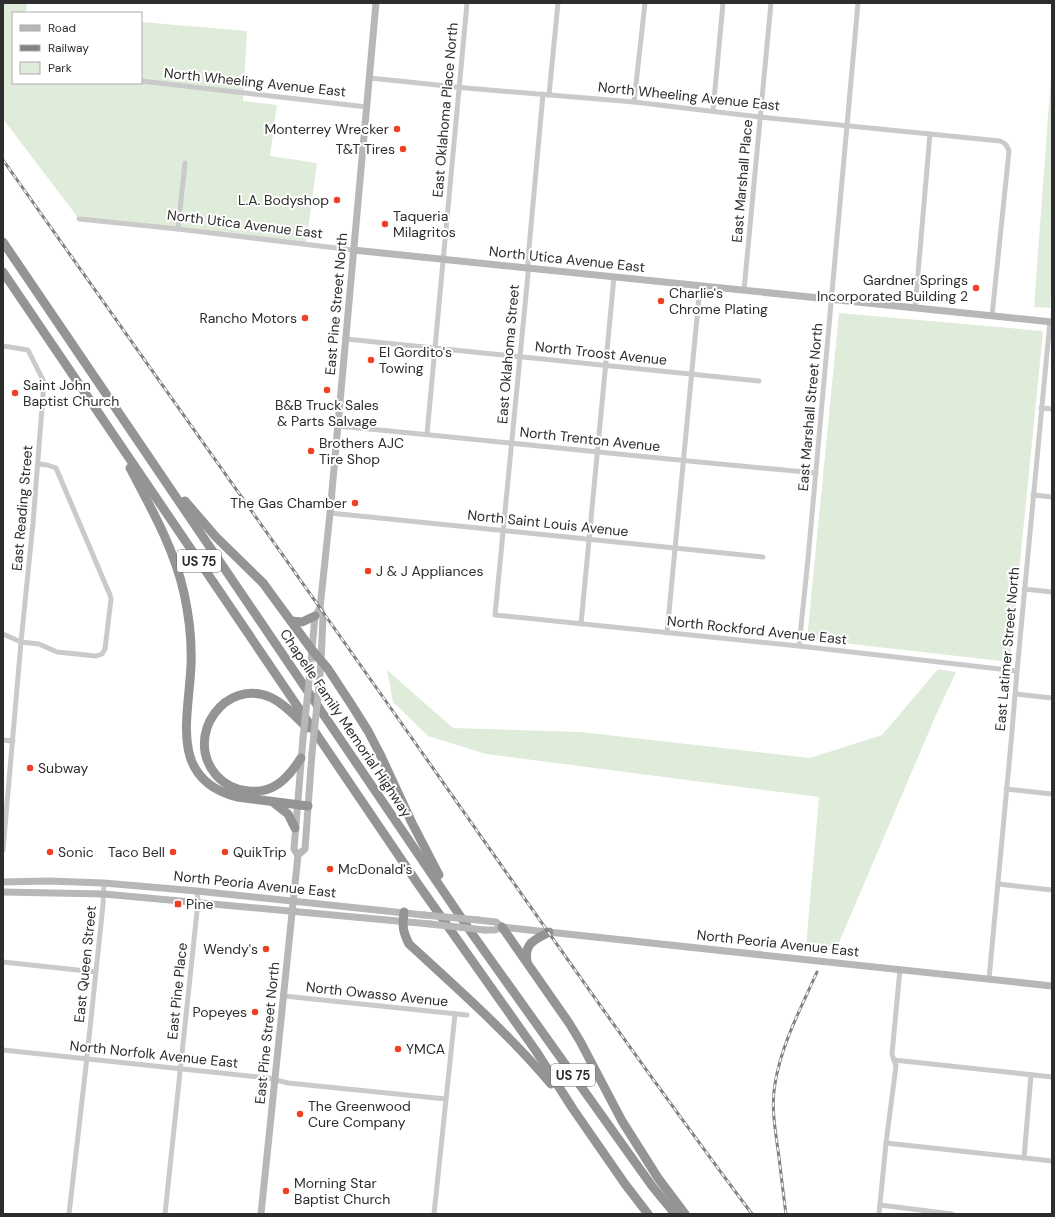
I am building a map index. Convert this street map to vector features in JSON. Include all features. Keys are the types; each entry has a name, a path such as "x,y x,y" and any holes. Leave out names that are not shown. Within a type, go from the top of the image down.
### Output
{"highway":[{"name":"Chapelle Family Memorial Highway","path":"3,242 459,914 652,1186 675,1214"},
{"name":"US 75","path":"3,272 418,884 536,1051 573,1109 625,1184 648,1214"},
{"path":"106,425 161,528 181,580 191,638 186,732 187,748 192,761 208,784 219,792 237,797 308,806"},
{"path":"154,465 216,537 263,583 351,704 380,754 412,824 459,914"},
{"path":"291,621 302,622 318,612"},
{"path":"301,758 289,776 274,787 256,792 238,790 222,781 209,765 204,747 207,726 214,713 224,703 238,696 258,694 272,698 286,707 322,743"},
{"path":"273,802 288,814 296,828"},
{"path":"403,917 403,927 409,944 477,1006 528,1057 573,1109"},
{"path":"502,927 569,1023 622,1121 658,1178 685,1214"},
{"path":"527,962 526,955 529,945 534,940 548,932"}],"main road":[{"name":"East Pine Street North","path":"262,1214 298,855 294,849 301,758 312,650 330,513 376,3"},
{"name":"North Utica Avenue East","path":"353,250 1051,322"},
{"name":"East Pine Street North","path":"298,855 305,850 312,753 319,686 323,617 318,612"},
{"name":"North Peoria Avenue East","path":"3,882 49,881 104,883 198,891 294,901 403,917 430,924 485,930 495,930 502,927 989,978 1052,986"},
{"name":"North Peoria Avenue East","path":"3,892 104,894 293,912 403,917 424,915 496,922 502,927"}],"street":[{"name":"East Oklahoma Place North","path":"427,434 436,348 442,260 466,3"},
{"path":"549,95 558,3"},
{"path":"634,102 645,3"},
{"path":"713,111 723,3"},
{"name":"East Marshall Place","path":"744,290 770,3"},
{"name":"East Marshall Street North","path":"799,646 858,3"},
{"name":"North Wheeling Avenue East","path":"370,78 634,102 760,117 994,139 1008,146 1009,151 992,316"},
{"name":"North Wheeling Avenue East","path":"142,81 367,107"},
{"name":"East Oklahoma Street","path":"495,615 502,530 528,274 542,94"},
{"path":"915,308 930,134"},
{"path":"178,229 185,163"},
{"name":"North Utica Avenue East","path":"79,219 353,250"},
{"path":"581,624 614,277"},
{"path":"667,633 700,286"},
{"name":"East Latimer Street North","path":"989,978 1016,670 1041,408 1051,322"},
{"name":"North Troost Avenue","path":"346,339 759,382"},
{"name":"East Reading Street","path":"3,346 28,350 44,382 3,850"},
{"path":"1041,408 1052,409"},
{"name":"North Trenton Avenue","path":"338,426 816,473"},
{"path":"3,634 21,642 39,644 57,652 96,656 101,655 105,650 111,599 56,468 38,464"},
{"path":"1033,496 1052,497"},
{"name":"North Saint Louis Avenue","path":"330,513 763,557"},
{"path":"1024,589 1052,592"},
{"name":"North Rockford Avenue East","path":"495,615 1016,670"},
{"path":"1015,694 1052,698"},
{"path":"3,740 13,741"},
{"path":"1006,789 1052,794"},
{"name":"East Queen Street","path":"69,1214 87,1059 104,883"},
{"path":"998,884 1052,890"},
{"name":"East Pine Place","path":"165,1214 198,891"},
{"path":"3,962 96,972"},
{"path":"879,1214 896,1066 892,1054 900,969"},
{"name":"North Owasso Avenue","path":"284,996 467,1015"},
{"path":"434,1214 455,1014"},
{"name":"North Norfolk Avenue East","path":"3,1050 180,1068 268,1078 288,1083 446,1099"},
{"path":"894,1060 1052,1077"},
{"path":"1024,1158 1030,1075"},
{"path":"886,1143 1052,1160"},
{"path":"880,1205 952,1214"}],"green space":[{"path":"3,3 27,3 26,12 12,12 12,84 142,84 142,22 247,31 243,101 277,105 270,156 317,163 306,245 79,219 3,119"},
{"path":"1052,63 1052,282 1050,308 1034,307"},
{"path":"839,313 1042,331 1043,333 1010,662 807,639"},
{"path":"938,669 956,672 936,715 838,945 806,947 819,797 486,754 428,736 393,702 387,670 453,728 581,732 810,758 882,735"}],"railway":[{"path":"3,160 573,967 752,1214"},
{"path":"786,1214 773,1109 775,1084 787,1041 817,972"}],"place":[{"name":"Monterrey Wrecker","path":"397,129"},
{"name":"T&T Tires","path":"403,149"},
{"name":"L.A. Bodyshop","path":"337,200"},
{"name":"Taqueria Milagritos","path":"385,224"},
{"name":"Gardner Springs Incorporated Building 2","path":"976,288"},
{"name":"Charlie's Chrome Plating","path":"661,301"},
{"name":"Rancho Motors","path":"305,318"},
{"name":"El Gordito's Towing","path":"371,360"},
{"name":"B&B Truck Sales & Parts Salvage","path":"327,390"},
{"name":"Saint John Baptist Church","path":"15,393"},
{"name":"Brothers AJC Tire Shop","path":"311,451"},
{"name":"The Gas Chamber","path":"355,503"},
{"name":"J & J Appliances","path":"368,571"},
{"name":"Subway","path":"30,768"},
{"name":"Sonic","path":"50,852"},
{"name":"Taco Bell","path":"173,852"},
{"name":"QuikTrip","path":"225,852"},
{"name":"McDonald's","path":"330,869"},
{"name":"Pine","path":"178,904"},
{"name":"Wendy's","path":"266,949"},
{"name":"Popeyes","path":"255,1012"},
{"name":"YMCA","path":"398,1049"},
{"name":"The Greenwood Cure Company","path":"300,1114"},
{"name":"Morning Star Baptist Church","path":"286,1191"}]}
